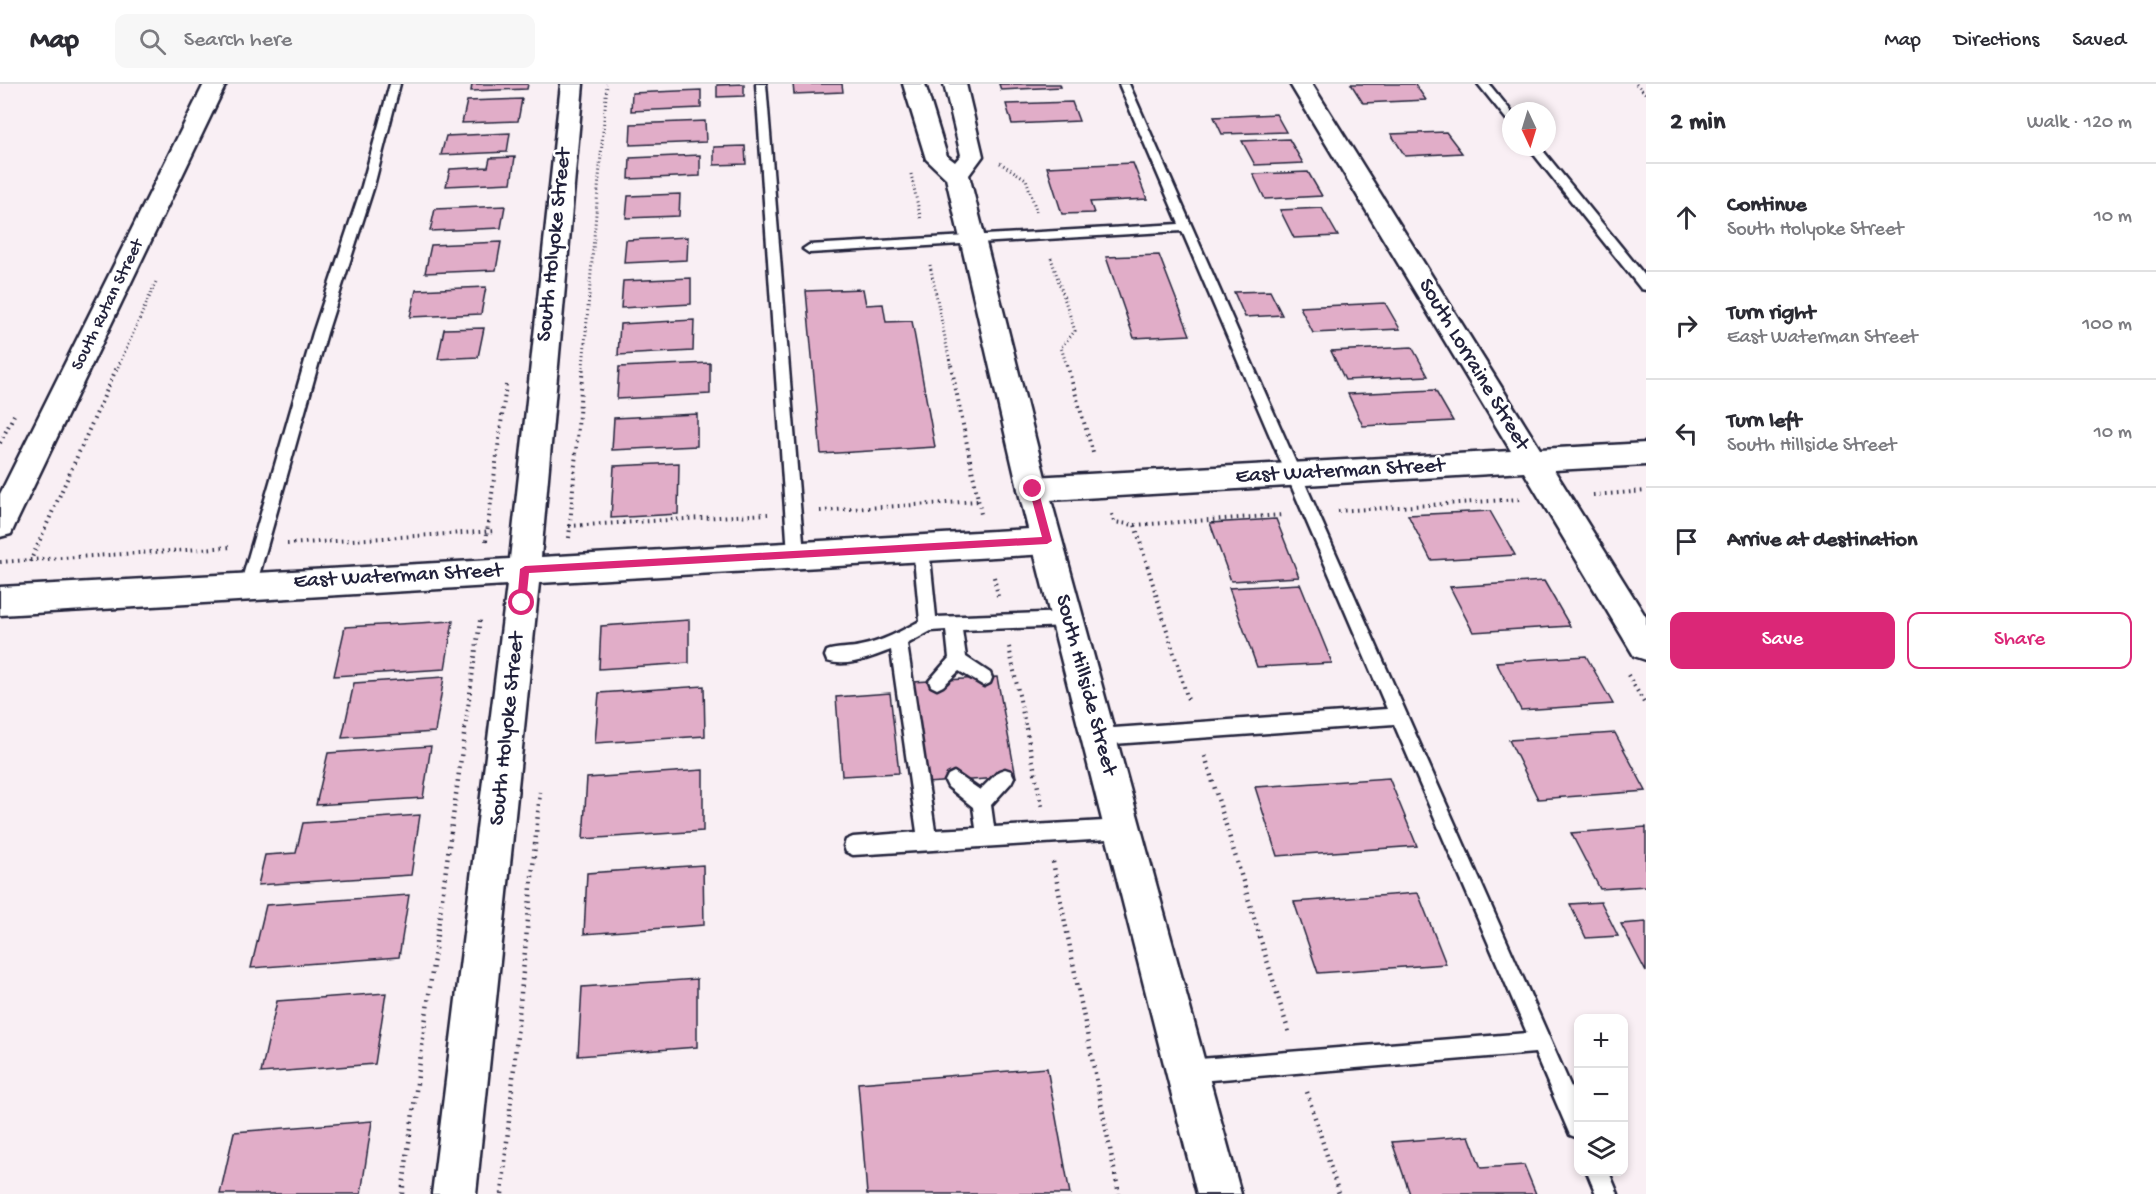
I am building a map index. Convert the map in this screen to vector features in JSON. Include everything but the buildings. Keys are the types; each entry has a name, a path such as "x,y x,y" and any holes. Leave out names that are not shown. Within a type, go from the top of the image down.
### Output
{"street":[{"name":"South Rutan Street","path":"0,525 215,84"},
{"name":"South Holyoke Street","path":"454,1194 514,678 572,84"},
{"path":"914,84 937,159 957,175 972,156 955,84"},
{"name":"South Lorraine Street","path":"1301,84 1646,646"},
{"name":"South Hillside Street","path":"957,175 1033,489 1219,1194"},
{"name":"East Waterman Street","path":"1033,489 1646,454"},
{"name":"East Waterman Street","path":"6,601 525,569 1047,541"}],"lane":[{"path":"248,586 320,333 368,186 395,84"},
{"path":"761,84 796,554"},
{"path":"1124,84 1185,227 1296,474 1576,1122"},
{"path":"1483,84 1502,107"},
{"path":"1541,156 1646,286"},
{"path":"809,249 1185,227"},
{"path":"921,548 929,624"},
{"path":"833,656 859,654 898,641 929,624 1068,619"},
{"path":"952,623 958,661 984,678"},
{"path":"898,641 927,840"},
{"path":"937,681 958,661"},
{"path":"1099,737 1401,716"},
{"path":"981,802 1005,777"},
{"path":"954,781 981,802 986,837"},
{"path":"854,846 1123,829"},
{"path":"1187,1071 1541,1042"},
{"path":"1600,1176 1607,1194"}],"path":[{"path":"563,567 570,526 607,84"},
{"path":"1636,84 1646,94"},
{"path":"997,155 1000,166 1026,179 1075,331 1061,347 1114,522 1135,525 1646,491"},
{"path":"6,601 31,560 161,272"},
{"path":"402,1194 482,611 487,531 507,377"},
{"path":"0,562 978,501"},
{"path":"1135,525 1339,1194"},
{"path":"502,1194 540,789"}],"route":[{"path":"522,603 525,569 1047,541 1033,489"}]}
